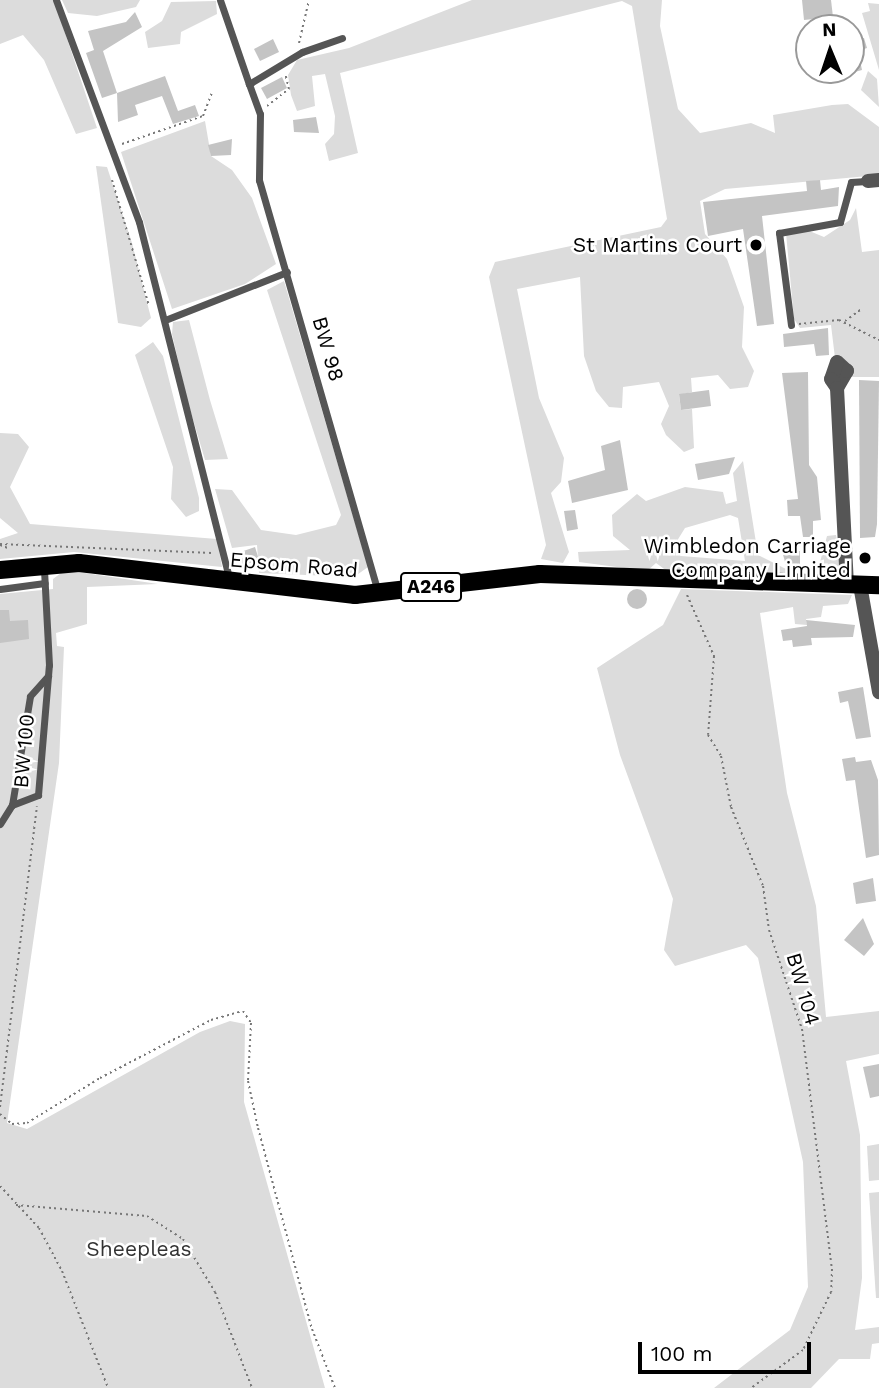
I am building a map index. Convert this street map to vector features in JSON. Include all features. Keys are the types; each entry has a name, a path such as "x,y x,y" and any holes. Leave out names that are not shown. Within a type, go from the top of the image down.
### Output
{"main road":[{"name":"Epsom Road","path":"0,570 43,564 230,583 378,594 540,574 685,582 879,585"}],"street":[{"path":"836,388 854,585 879,692"}],"lane":[{"path":"57,0 118,160 165,320 230,563 230,583"},
{"path":"220,0 250,84 302,52 342,38"},
{"name":"BW 98","path":"250,84 260,114 256,164 378,594"},
{"path":"791,325 779,233 840,222 851,182 874,181"},
{"path":"165,320 287,272"},
{"name":"BW 100","path":"38,795 48,676 43,564"},
{"path":"0,589 44,583"},
{"path":"0,824 12,805 30,696 48,676"},
{"path":"12,805 38,795"}],"path":[{"path":"118,146 203,116 212,93"},
{"path":"108,167 151,311"},
{"path":"844,322 860,310"},
{"path":"791,325 844,322 879,340"},
{"path":"0,544 214,553 211,539"},
{"path":"0,544 8,548"},
{"name":"BW 104","path":"685,582 713,656 708,735 721,756 731,807 763,886 769,930 802,1029 832,1269 831,1292 803,1350 751,1388"},
{"name":"BW 100","path":"0,1107 38,795"},
{"path":"0,1114 12,1124 27,1123 100,1078 230,1012 243,1011 251,1023 248,1081 258,1128 312,1329 335,1388"},
{"path":"0,1186 38,1228 62,1271 108,1388"},
{"path":"16,1205 147,1216 183,1240 215,1292 252,1388"}],"green space":[{"path":"0,0 54,0 97,128 76,134 44,60 23,35 0,44"},
{"path":"62,0 140,0 136,7 97,16 68,13"},
{"path":"472,0 662,0 660,26 678,109 700,133 751,123 775,133 773,115 848,104 879,127 879,175 725,189 700,201 705,234 727,259 744,307 742,347 754,371 748,387 730,389 718,375 691,378 692,392 679,395 681,410 692,409 694,448 684,452 666,435 661,424 669,406 659,382 623,387 622,408 609,407 596,391 584,356 580,277 517,289 539,398 564,458 561,482 551,493 569,552 563,563 541,559 546,545 489,277 495,262 661,227 667,219 632,6 622,1 340,73 358,153 329,161 325,144 334,134 335,116 325,74 312,76 315,106 297,111 291,95 288,75 297,60 349,48"},
{"path":"216,1 217,14 181,32 180,44 148,48 145,32 162,21 171,2"},
{"path":"868,3 879,4 879,70 865,23 865,14 862,13 870,11"},
{"path":"868,71 877,79 879,107 861,90"},
{"path":"205,121 211,156 232,170 252,198 276,264 245,284 172,309 121,152"},
{"path":"96,166 107,167 132,243 151,318 141,327 118,323"},
{"path":"856,208 862,252 879,250 879,377 850,377 849,363 835,358 831,325 800,328 794,319 786,233 807,230 824,237 850,220"},
{"path":"284,281 368,567 354,577 259,573 257,545 232,548 215,489 232,490 261,530 296,535 336,525 341,515 267,290"},
{"path":"189,320 228,459 205,460 187,399 172,334 173,322"},
{"path":"153,342 163,356 199,498 199,511 186,517 171,499 173,467 135,355"},
{"path":"0,433 18,434 29,447 10,487 30,524 217,539 222,567 74,552 0,559 0,539 18,533 0,518"},
{"path":"743,461 758,555 802,577 671,574 656,563 647,571 579,562 578,552 630,550 613,536 612,515 637,494 646,501 685,487 723,492 726,504 737,501 733,473","holes":["730,515 738,518 745,561 681,556 672,549 685,528"]},
{"path":"836,535 843,571 816,577 827,536"},
{"name":"Sheepleas","path":"65,570 158,584 87,587 87,624 56,633 57,646 64,647 59,763 7,1123 27,1129 200,1032 230,1021 245,1024 244,1102 325,1388 0,1388 0,594 53,589 53,579"},
{"path":"681,589 852,595 848,604 823,606 821,617 806,619 807,625 795,624 793,607 760,613 787,793 816,906 826,1017 879,1011 879,1054 846,1061 860,1135 862,1278 855,1330 879,1327 879,1343 872,1344 870,1359 839,1359 811,1388 714,1388 790,1330 808,1287 803,1162 758,958 746,945 675,966 664,950 673,899 620,755 597,668 663,625"},
{"path":"879,1144 879,1180 869,1181 867,1146"},
{"path":"879,1192 879,1298 876,1298 869,1193"}],"building":[{"path":"802,0 831,0 833,14 803,14"},
{"path":"135,12 142,27 103,51 117,93 102,98 86,53 94,50 88,31 126,22"},
{"path":"273,39 279,52 260,61 254,49"},
{"path":"165,76 178,111 195,105 199,116 173,124 162,96 135,105 138,115 118,122 117,93"},
{"path":"282,77 287,88 267,99 261,88"},
{"path":"316,117 319,133 294,132 293,120"},
{"path":"232,139 231,155 211,156 208,145"},
{"name":"St Martins Court","path":"820,180 821,190 839,187 838,206 762,216 774,324 757,326 743,229 708,236 703,202 807,191 806,181"},
{"path":"828,328 829,355 816,356 814,344 784,347 783,334"},
{"path":"808,372 809,465 817,477 821,520 813,521 813,537 803,537 800,516 788,516 787,500 798,499 782,373"},
{"path":"859,380 879,381 877,524 875,537 860,538"},
{"path":"709,390 711,406 681,410 679,394"},
{"path":"620,440 628,490 572,503 568,481 605,470 601,446"},
{"path":"735,457 729,474 698,480 695,464"},
{"path":"575,510 578,529 567,531 564,511"},
{"path":"255,547 259,560 240,566 235,554"},
{"path":"782,551 800,551 800,570 787,569"},
{"path":"637,589 644,592 647,599 644,606 637,609 630,606 627,599 630,592"},
{"path":"0,610 9,610 10,621 28,620 29,639 0,643"},
{"path":"806,620 855,625 853,637 811,638 812,645 793,647 792,640 783,641 781,630 807,626"},
{"path":"863,687 871,737 856,739 848,701 840,703 838,692"},
{"path":"855,757 856,762 871,760 878,780 879,855 866,858 855,780 846,781 842,759"},
{"path":"873,878 876,901 856,904 853,883"},
{"path":"863,918 874,944 864,956 844,940"},
{"path":"879,1064 879,1096 870,1098 863,1067"}],"place":[{"name":"St Martins Court","path":"756,245"},
{"name":"Wimbledon Carriage Company Limited","path":"865,558"}]}
